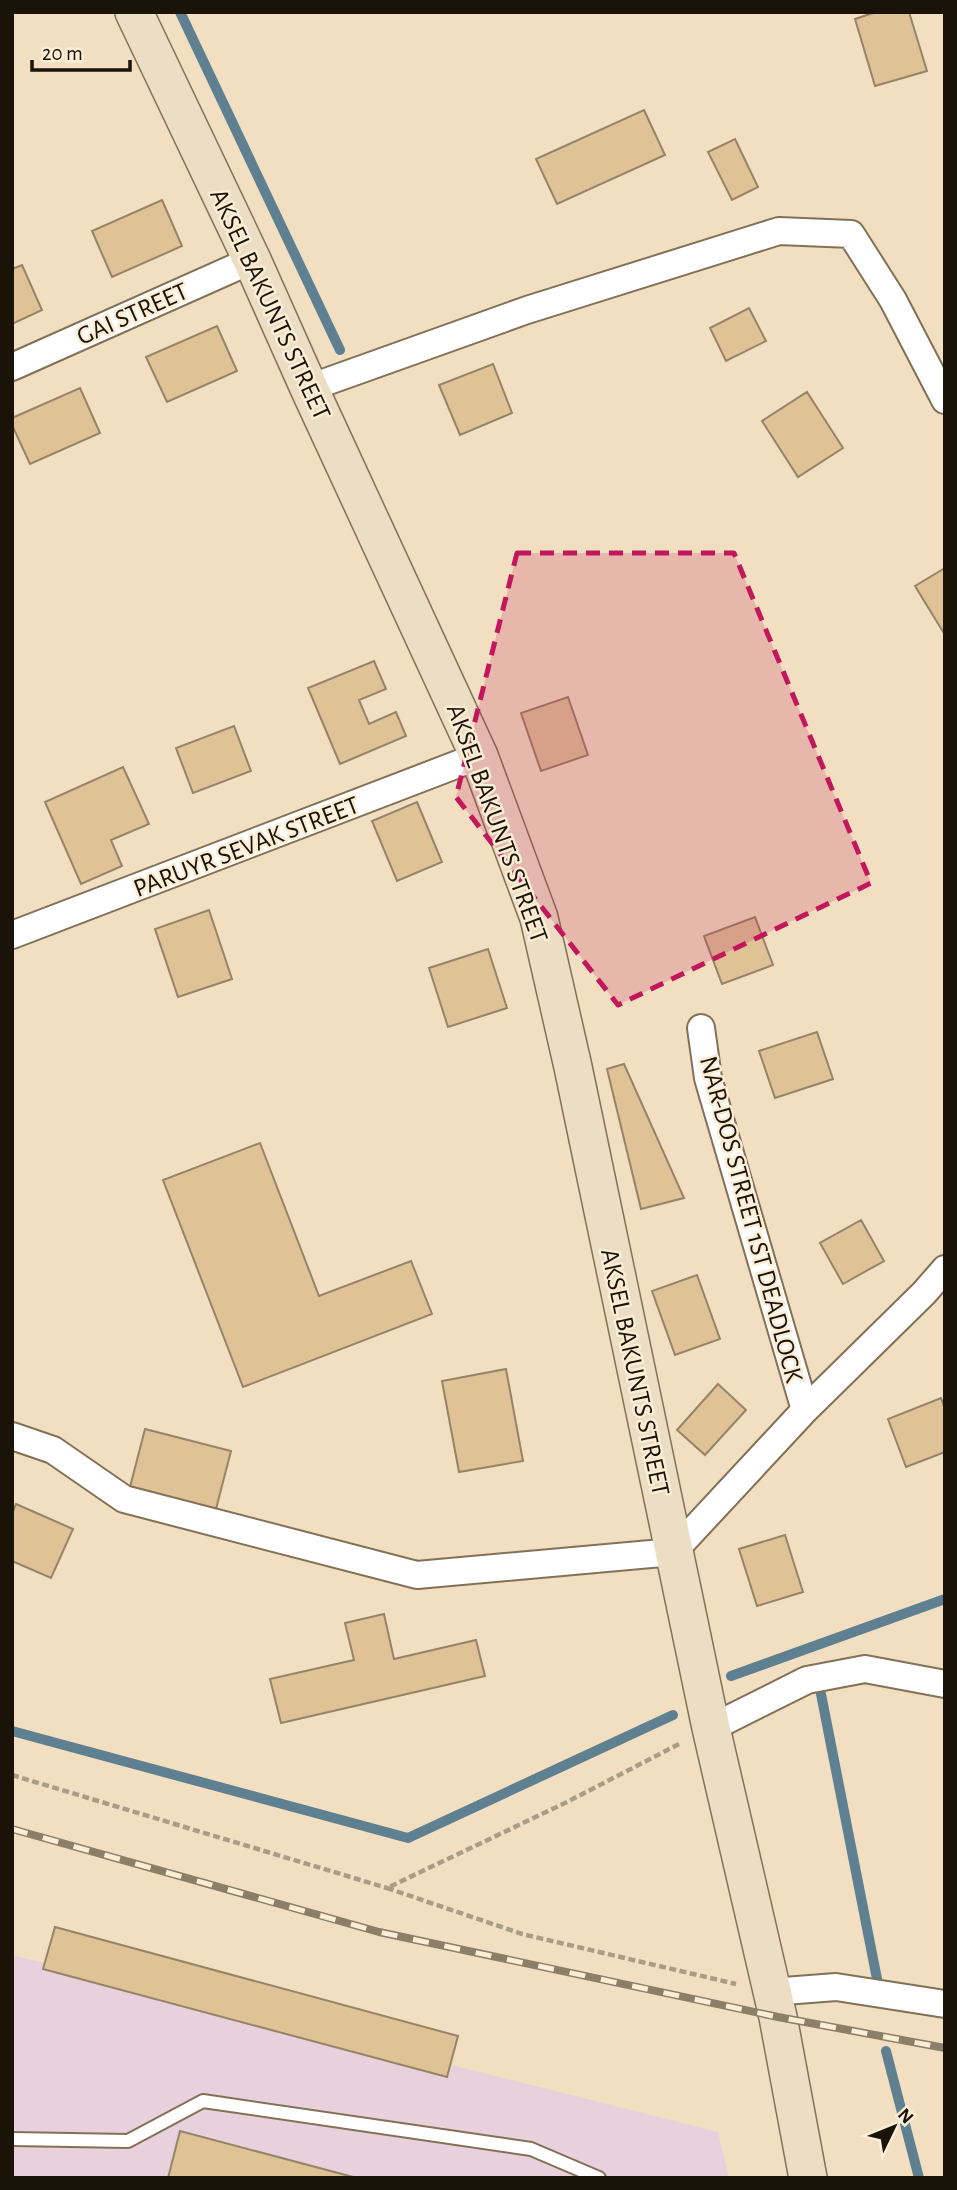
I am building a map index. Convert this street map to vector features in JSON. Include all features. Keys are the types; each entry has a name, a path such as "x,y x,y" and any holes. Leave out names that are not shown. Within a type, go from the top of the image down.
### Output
{"main road":[{"name":"AKSEL BAKUNTS STREET","path":"134,12 252,260 479,757 539,918 573,1067 711,1728 778,2017 808,2178"}],"street":[{"path":"309,388 527,310 779,231 851,234 893,300 945,400"},
{"name":"GAI STREET","path":"12,367 252,260"},
{"name":"PARUYR SEVAK STREET","path":"12,935 479,757"},
{"name":"NAR-DOS STREET 1ST DEADLOCK","path":"701,1028 708,1078 805,1410"},
{"path":"12,1436 52,1450 124,1499 417,1575 673,1552 805,1410 945,1269"},
{"path":"711,1728 807,1680 864,1669 945,1684"},
{"path":"771,1992 836,1987 945,2004"}],"lane":[{"path":"12,2139 128,2141 203,2101 531,2149 599,2178"}],"path":[{"path":"387,1888 567,1802 711,1728"},
{"path":"12,1775 387,1888 522,1934 771,1992"}],"highlighted area":[{"path":"517,553 734,553 871,883 618,1005 456,797"}],"shaded area":[{"path":"12,1955 718,2132 729,2178 12,2178"}],"building":[{"path":"876,12 909,12 927,71 875,86 855,19"},
{"path":"644,110 665,155 557,204 536,159"},
{"path":"735,139 758,187 732,200 708,152"},
{"path":"162,200 182,246 112,277 92,231"},
{"path":"22,265 42,310 12,324 12,269"},
{"path":"749,308 766,341 726,361 710,328"},
{"path":"217,326 237,371 167,402 146,357"},
{"path":"493,364 512,413 460,435 439,385"},
{"path":"80,388 100,433 30,464 12,425 12,418"},
{"path":"807,392 843,448 798,477 762,421"},
{"path":"945,568 945,635 915,586"},
{"path":"374,661 386,689 359,700 369,724 396,712 406,736 340,764 308,688"},
{"path":"568,697 588,755 541,771 521,713"},
{"path":"234,726 251,771 193,793 176,748"},
{"path":"123,767 149,824 111,840 122,866 81,884 45,802"},
{"path":"417,802 442,862 397,881 372,821"},
{"path":"209,910 232,979 178,997 155,929"},
{"path":"755,917 773,965 722,984 704,936"},
{"path":"488,949 507,1008 448,1027 429,968"},
{"path":"817,1032 833,1079 775,1098 759,1051"},
{"path":"624,1064 684,1198 641,1209 607,1069"},
{"path":"260,1143 319,1296 411,1261 432,1314 243,1387 163,1180"},
{"path":"861,1220 884,1261 843,1284 820,1243"},
{"path":"697,1275 720,1339 675,1355 652,1291"},
{"path":"506,1369 523,1461 459,1472 442,1381"},
{"path":"718,1384 746,1410 705,1455 677,1430"},
{"path":"941,1398 945,1409 945,1452 906,1467 888,1419"},
{"path":"145,1429 231,1451 216,1509 130,1487"},
{"path":"16,1504 73,1529 51,1578 12,1561 12,1514"},
{"path":"785,1535 803,1592 757,1606 739,1549"},
{"path":"384,1614 394,1659 476,1640 485,1676 281,1723 270,1679 354,1660 345,1623"},
{"path":"55,1927 458,2036 447,2077 43,1969"},
{"path":"180,2131 357,2178 168,2178"}],"waterway":[{"path":"180,12 340,350"},
{"path":"731,1676 945,1599"},
{"path":"821,1694 878,1984"},
{"path":"12,1731 408,1838 673,1715"},
{"path":"886,2051 919,2178"}],"railway":[{"path":"12,1829 379,1932 778,2017 945,2048"}]}
